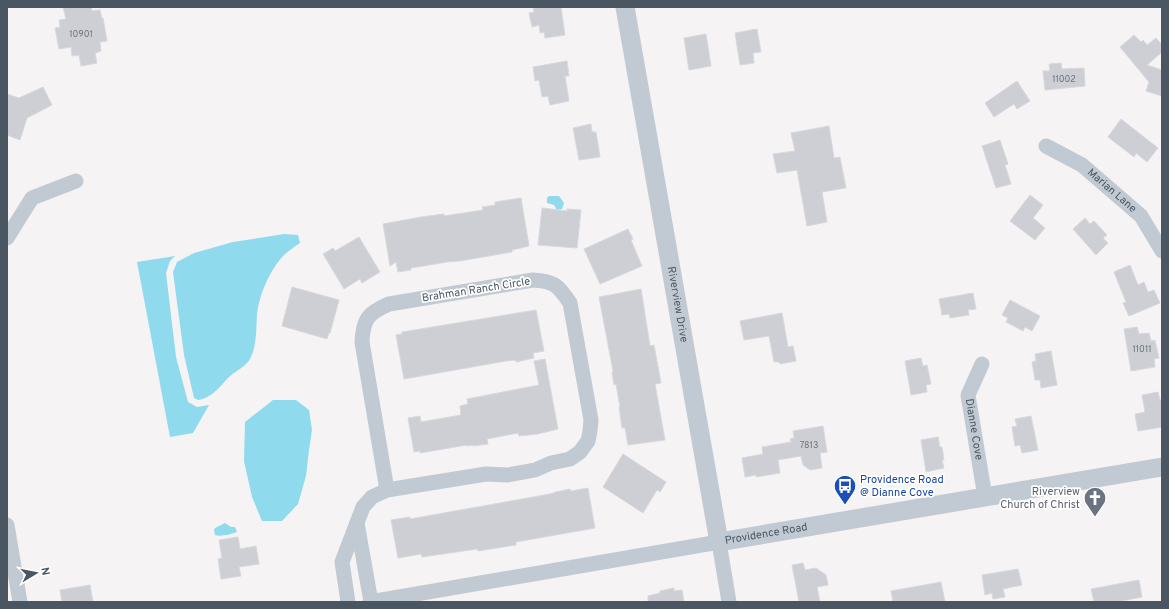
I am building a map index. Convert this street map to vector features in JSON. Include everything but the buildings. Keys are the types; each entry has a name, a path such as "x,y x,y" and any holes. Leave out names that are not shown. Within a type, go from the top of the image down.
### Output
{"street":[{"name":"Riverview Drive","path":"625,7 729,602"},
{"name":"Marian Lane","path":"1046,146 1082,165 1141,216 1162,251"},
{"path":"7,238 32,198 76,181"},
{"name":"Brahman Ranch Circle","path":"348,602 342,562 363,508 372,497 387,490 486,474 508,475 535,470 551,463 570,459 580,452 588,441 591,420 570,303 562,291 553,283 533,280 389,304 368,316 363,328 362,342 387,490"},
{"name":"Dianne Cove","path":"982,364 968,395 985,497"},
{"name":"Providence Road","path":"370,602 1162,467"},
{"path":"357,522 370,602"},
{"path":"7,525 20,602"}],"water":[{"path":"549,196 559,196 564,203 562,209 557,210 554,205 547,203 547,198"},
{"path":"284,234 298,235 300,243 285,254 275,266 266,282 258,307 255,341 253,352 249,360 211,395 198,400 194,398 184,355 173,272 177,262 194,253 233,242"},
{"path":"175,256 170,261 166,273 176,357 188,402 197,407 209,405 193,433 170,437 137,262"},
{"path":"273,400 296,400 309,410 312,430 306,476 298,504 282,521 262,521 252,497 244,461 245,422"},
{"path":"225,523 231,527 235,527 237,532 217,536 215,535 215,528"}],"place":[{"name":"Providence Road @ Dianne Cove","path":"845,506"},
{"name":"Riverview Church of Christ","path":"1095,518"}]}
